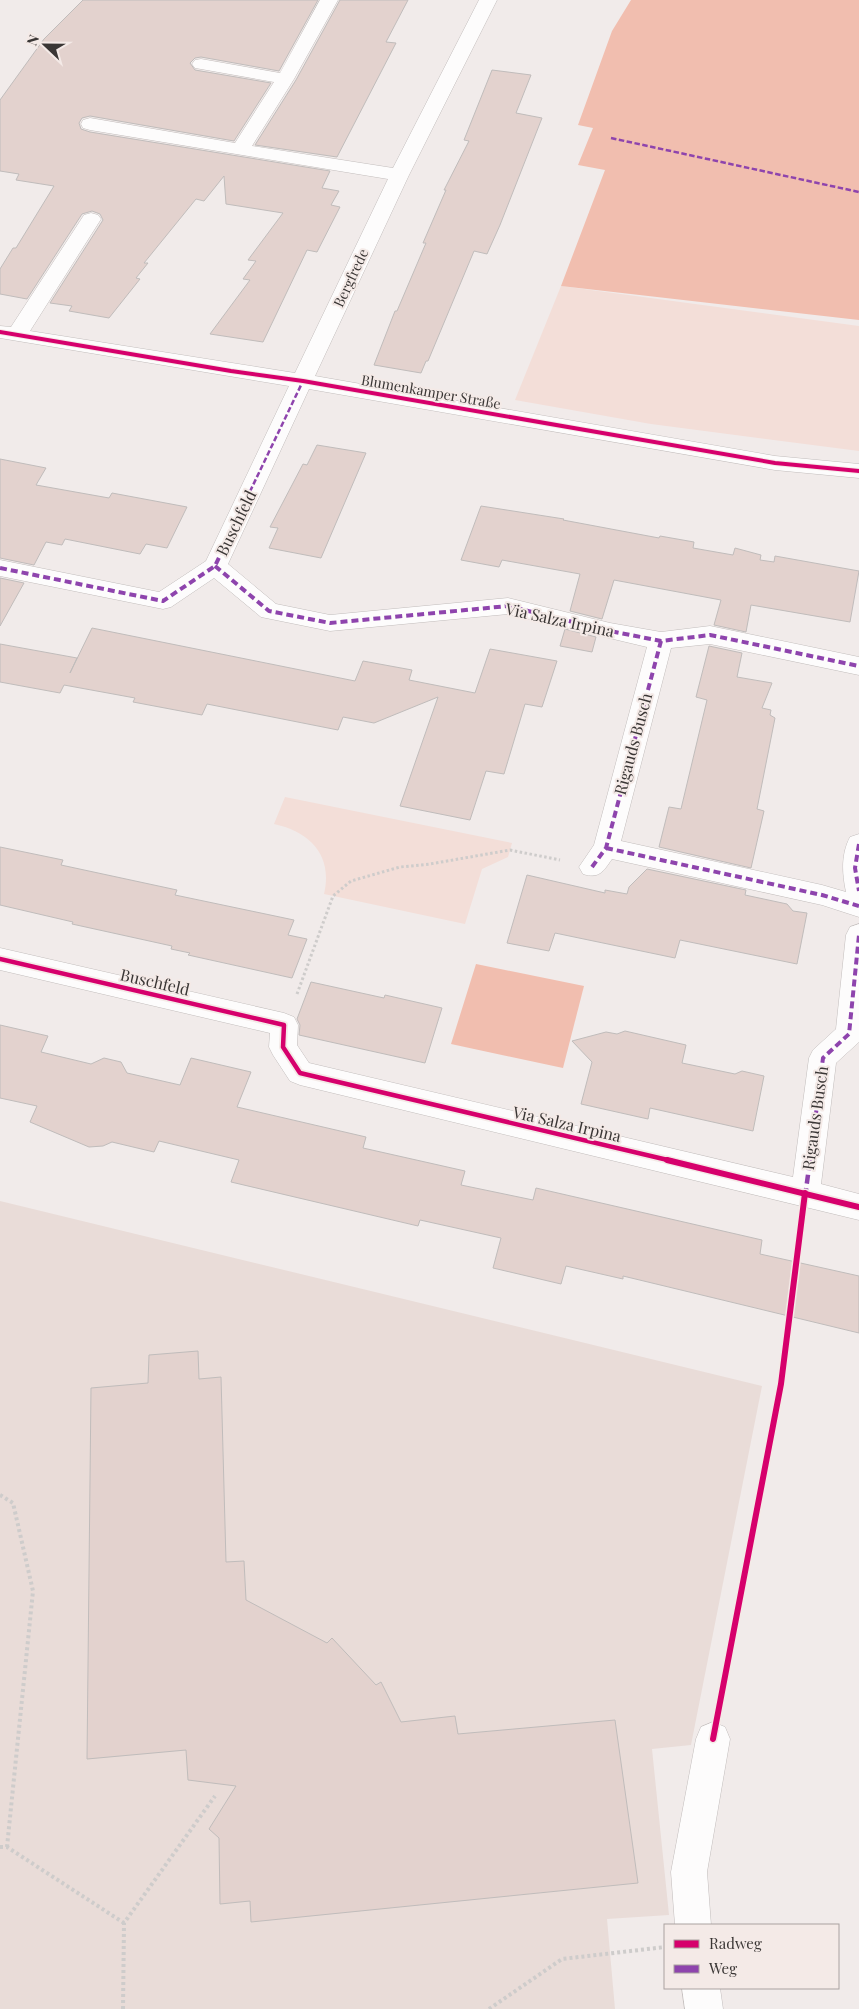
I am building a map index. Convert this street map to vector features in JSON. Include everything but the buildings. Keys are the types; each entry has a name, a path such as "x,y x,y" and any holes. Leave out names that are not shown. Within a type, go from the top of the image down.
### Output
{"street":[{"path":"240,150 285,79 329,0"},
{"name":"Bergfrede","path":"303,381 399,176 488,0"},
{"path":"201,64 285,79"},
{"path":"90,124 399,176"},
{"name":"Blumenkamper Straße","path":"91,219 8,334 303,381 775,463 859,471"},
{"name":"Buschfeld","path":"0,568 164,601 215,566 303,381"},
{"name":"Via Salza Irpina","path":"215,566 269,611 330,623 508,606 610,631 661,641 710,635 859,666"},
{"name":"Rigauds Busch","path":"599,857 661,641"},
{"path":"859,844 855,868 859,892"},
{"path":"599,857 822,894 859,906"},
{"name":"Rigauds Busch","path":"805,1193 823,1058 848,1034 859,935"},
{"name":"Buschfeld","path":"0,959 283,1036"},
{"name":"Via Salza Irpina","path":"283,1036 300,1073 859,1207"},
{"path":"694,1924 689,1872 713,1739"},
{"path":"701,1989 704,2009"}],"path":[{"path":"283,1036 333,896 351,881 400,867 430,864 510,850 599,857"},
{"path":"0,1495 13,1503 33,1591 7,1847"},
{"path":"122,2009 124,1923 215,1796"},
{"path":"0,1847 7,1847 124,1923"},
{"path":"489,2009 562,1959 664,1947"}],"shaded area":[{"path":"631,0 859,0 859,320 561,286 605,170 578,165 593,128 578,125 612,31"},
{"path":"561,286 859,326 859,451 651,424 515,400"},
{"path":"285,797 512,843 508,857 482,869 465,924 324,894 325,868 322,857 316,848 299,833 274,824"},
{"path":"476,964 584,986 563,1068 451,1044"},
{"path":"0,1201 762,1386 691,1745 652,1749 669,1915 607,1919 615,2009 0,2009"}],"marked path":[{"path":"611,138 859,192"},
{"path":"0,568 163,601 215,566 303,381"},
{"path":"215,566 269,611 330,623 508,606 610,631 661,641 710,635 859,666"},
{"path":"592,867 606,848 661,641"},
{"path":"859,844 855,868 859,891"},
{"path":"606,848 822,895 859,906"},
{"path":"805,1197 823,1058 849,1034 859,935"}],"cycle path":[{"path":"0,332 231,371 303,381 775,463 859,471"},
{"path":"0,959 284,1025 283,1047 300,1073 859,1207"},
{"path":"713,1739 781,1384 805,1193"}]}
